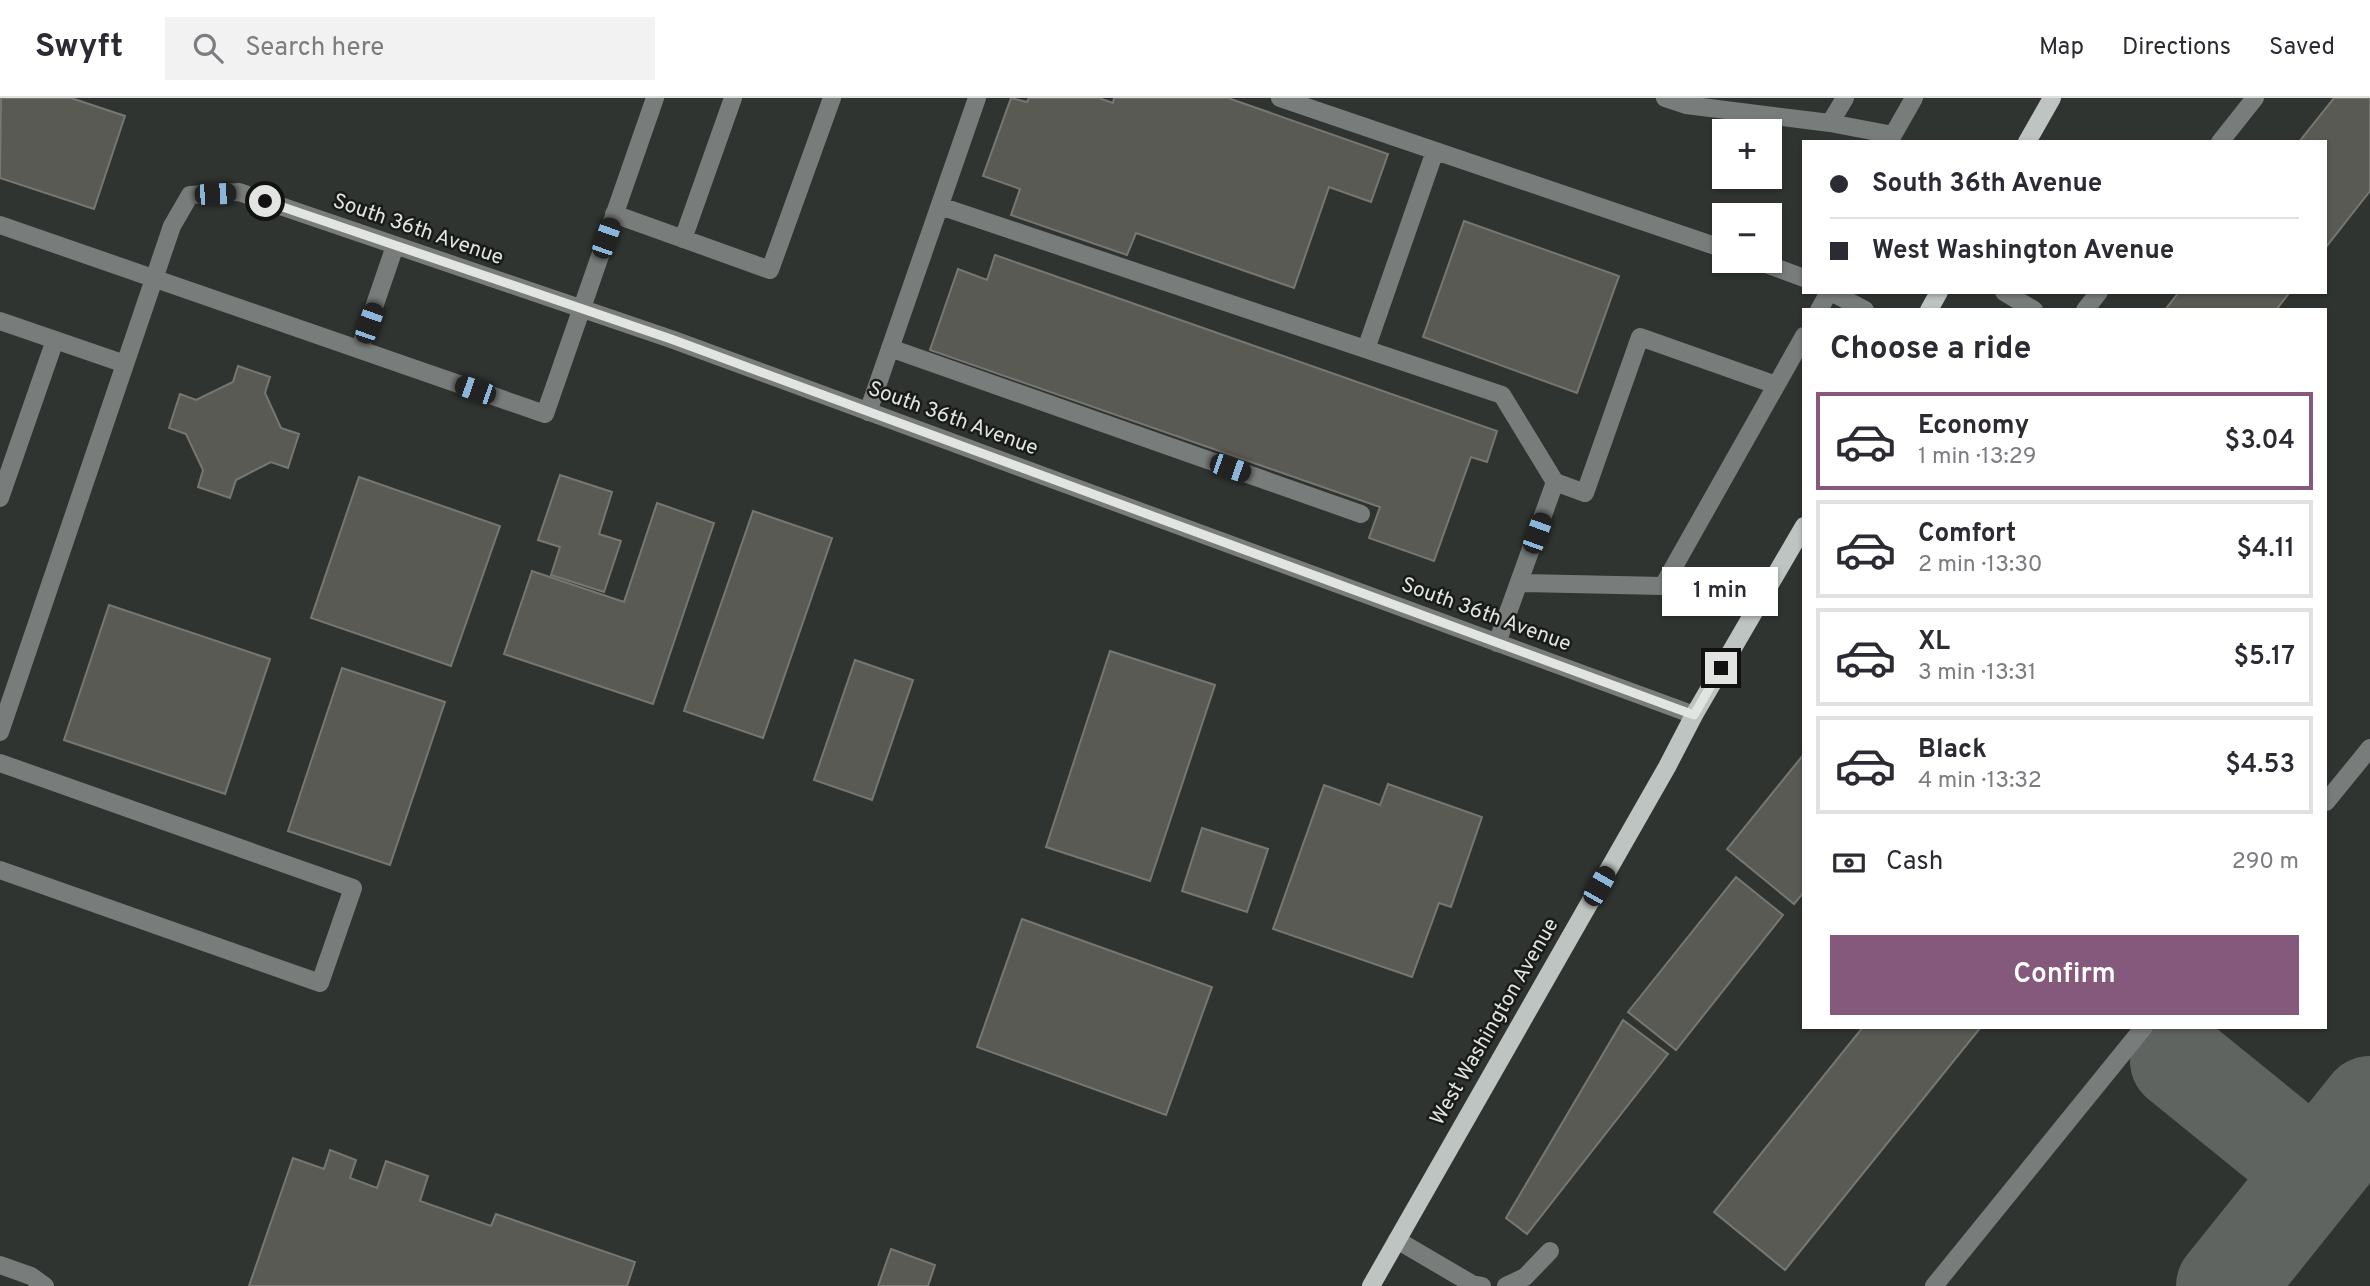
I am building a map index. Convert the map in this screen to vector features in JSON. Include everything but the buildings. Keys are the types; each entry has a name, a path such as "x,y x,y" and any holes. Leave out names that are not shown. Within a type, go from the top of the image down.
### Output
{"main road":[{"path":"2028,140 2052,98"},
{"name":"West Washington Avenue","path":"1371,1286 1802,529"}],"street":[{"path":"0,225 545,414 655,98"},
{"path":"683,239 733,98"},
{"path":"614,214 770,270 832,98"},
{"path":"868,412 977,98"},
{"path":"1280,98 1712,245"},
{"path":"1665,98 1686,105 1830,123 1893,135 1914,98"},
{"path":"1830,123 1845,98"},
{"path":"2222,140 2255,98"},
{"path":"1366,349 1435,151"},
{"name":"South 36th Avenue","path":"154,278 172,226 190,195 239,192 582,309 1694,715"},
{"path":"940,206 1502,395 1555,482 1585,493 1640,337 1776,385"},
{"path":"359,348 396,246"},
{"path":"1782,270 1802,277"},
{"path":"0,732 3,711 154,278"},
{"path":"1834,294 1861,308"},
{"path":"2007,294 2031,308"},
{"path":"2087,308 2097,294"},
{"path":"0,321 125,364"},
{"path":"0,498 54,340"},
{"path":"1519,583 1663,586 1802,340"},
{"path":"890,348 1361,514"},
{"path":"1497,643 1555,482"},
{"path":"2327,801 2370,748"},
{"path":"0,763 353,888 320,983 0,870"},
{"path":"1934,1286 2142,1029"},
{"path":"1397,1240 1472,1284 1482,1286"},
{"path":"1506,1286 1525,1277 1550,1251"},
{"path":"0,1265 31,1276 46,1286"}],"taxiway":[{"path":"2179,1061 2316,1172"},
{"path":"2225,1286 2370,1105"}],"route":[{"path":"265,201 671,339 1694,715 1721,668"}]}
